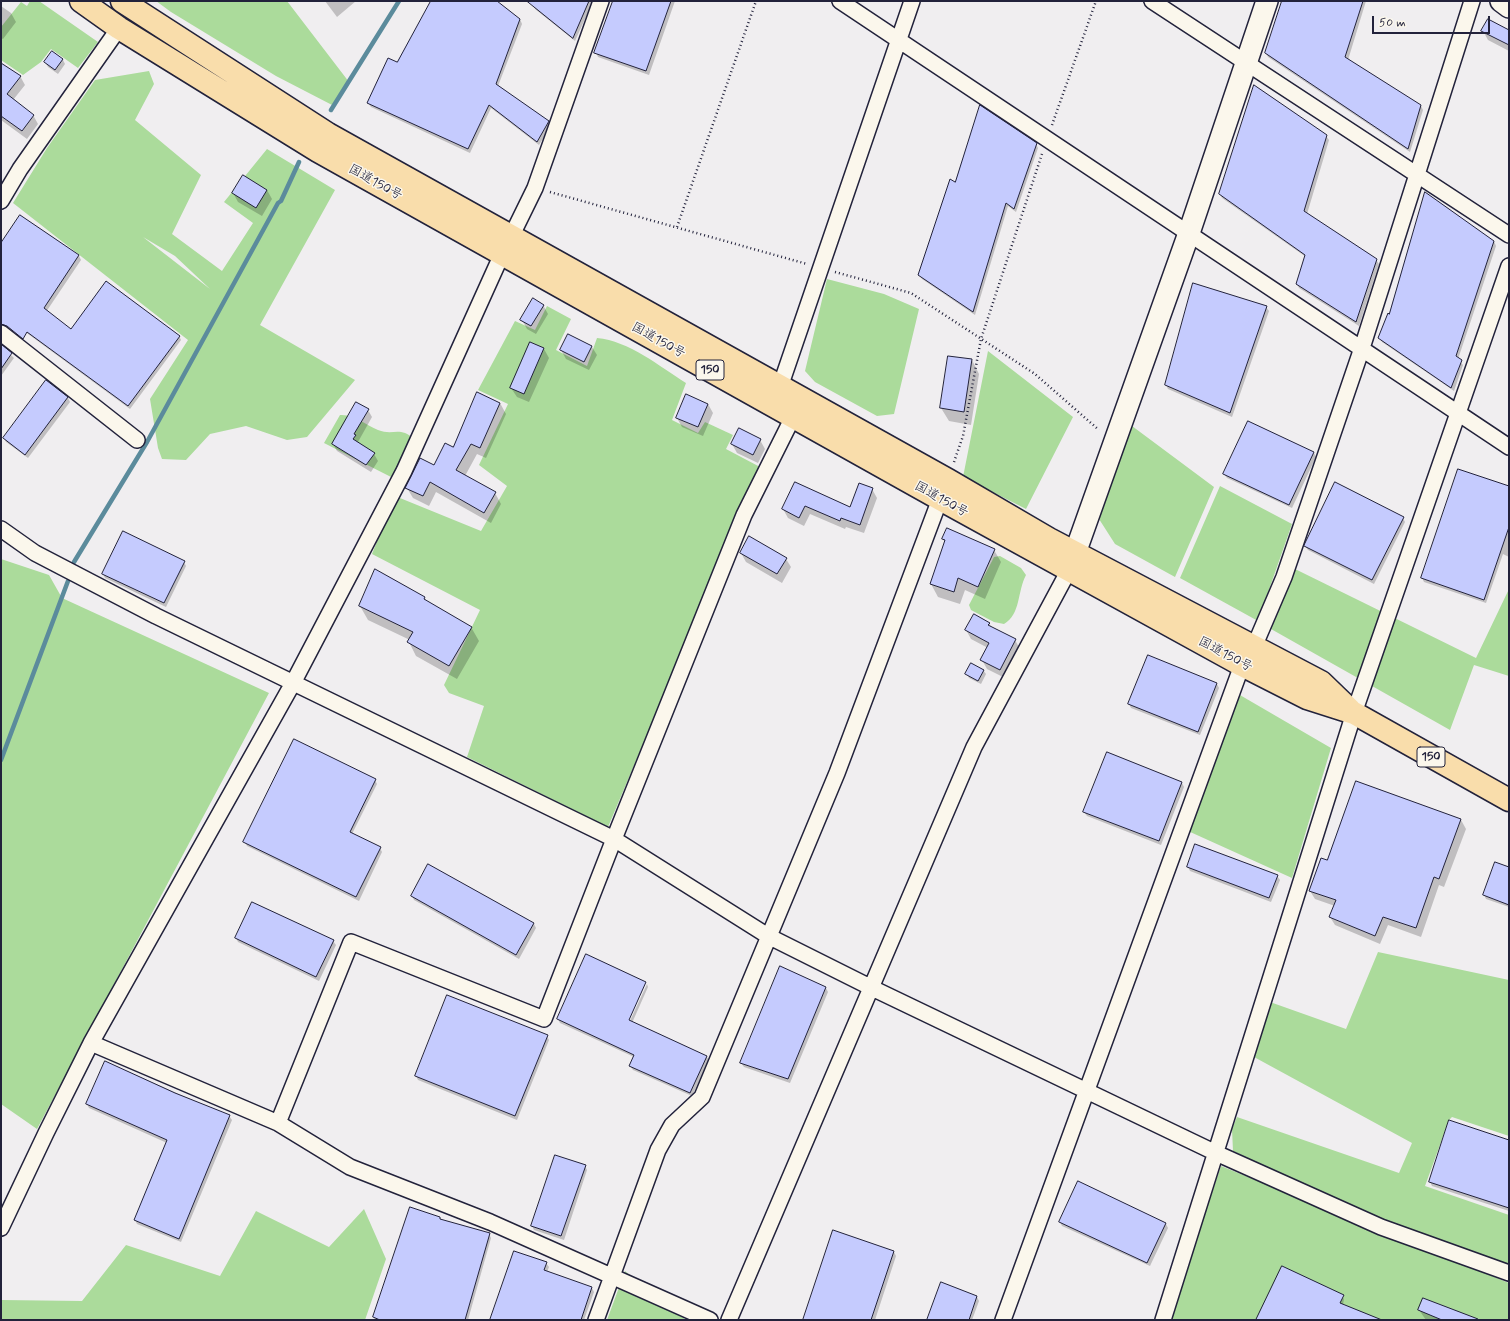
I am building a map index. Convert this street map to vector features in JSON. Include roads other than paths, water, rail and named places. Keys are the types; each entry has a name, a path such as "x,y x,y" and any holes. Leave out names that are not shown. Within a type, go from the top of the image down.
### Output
{"highway":[{"name":"国道150号","path":"81,1 119,28 318,151 506,245 780,387 944,490"},
{"name":"国道150号","path":"122,1 328,134 506,245 793,417 1049,539 1072,561 1242,665 1307,698 1354,713 1509,800"},
{"name":"国道150号","path":"1072,561 1254,647 1321,682 1354,713"}],"street":[{"path":"1,1228 91,1043 293,683 404,471 506,245 535,188 601,1"},
{"path":"840,1 1189,232 1509,447"},
{"path":"780,387 912,1"},
{"path":"1152,1 1509,235"},
{"path":"729,1320 974,747 1072,561 1115,444 1189,232 1267,1"},
{"path":"1254,647 1284,577 1362,348 1472,1"},
{"path":"1501,1 1509,6"},
{"path":"1,201 20,169 119,28"},
{"path":"1163,1320 1354,713 1509,266"},
{"path":"1,333 137,440"},
{"path":"278,1123 351,942 544,1018 744,515 793,417"},
{"path":"596,1320 658,1150 672,1125 702,1097 837,773 944,490"},
{"path":"1,529 35,553 293,683 614,839 768,936 872,988 1216,1153 1381,1227 1509,1273"},
{"path":"1003,1320 1242,665"},
{"path":"91,1043 278,1123 350,1167 490,1222 710,1320"}],"waterway":[{"path":"331,110 399,1"},
{"path":"74,562 147,442 278,203 281,201 299,162"},
{"path":"1,760 68,581"}]}
